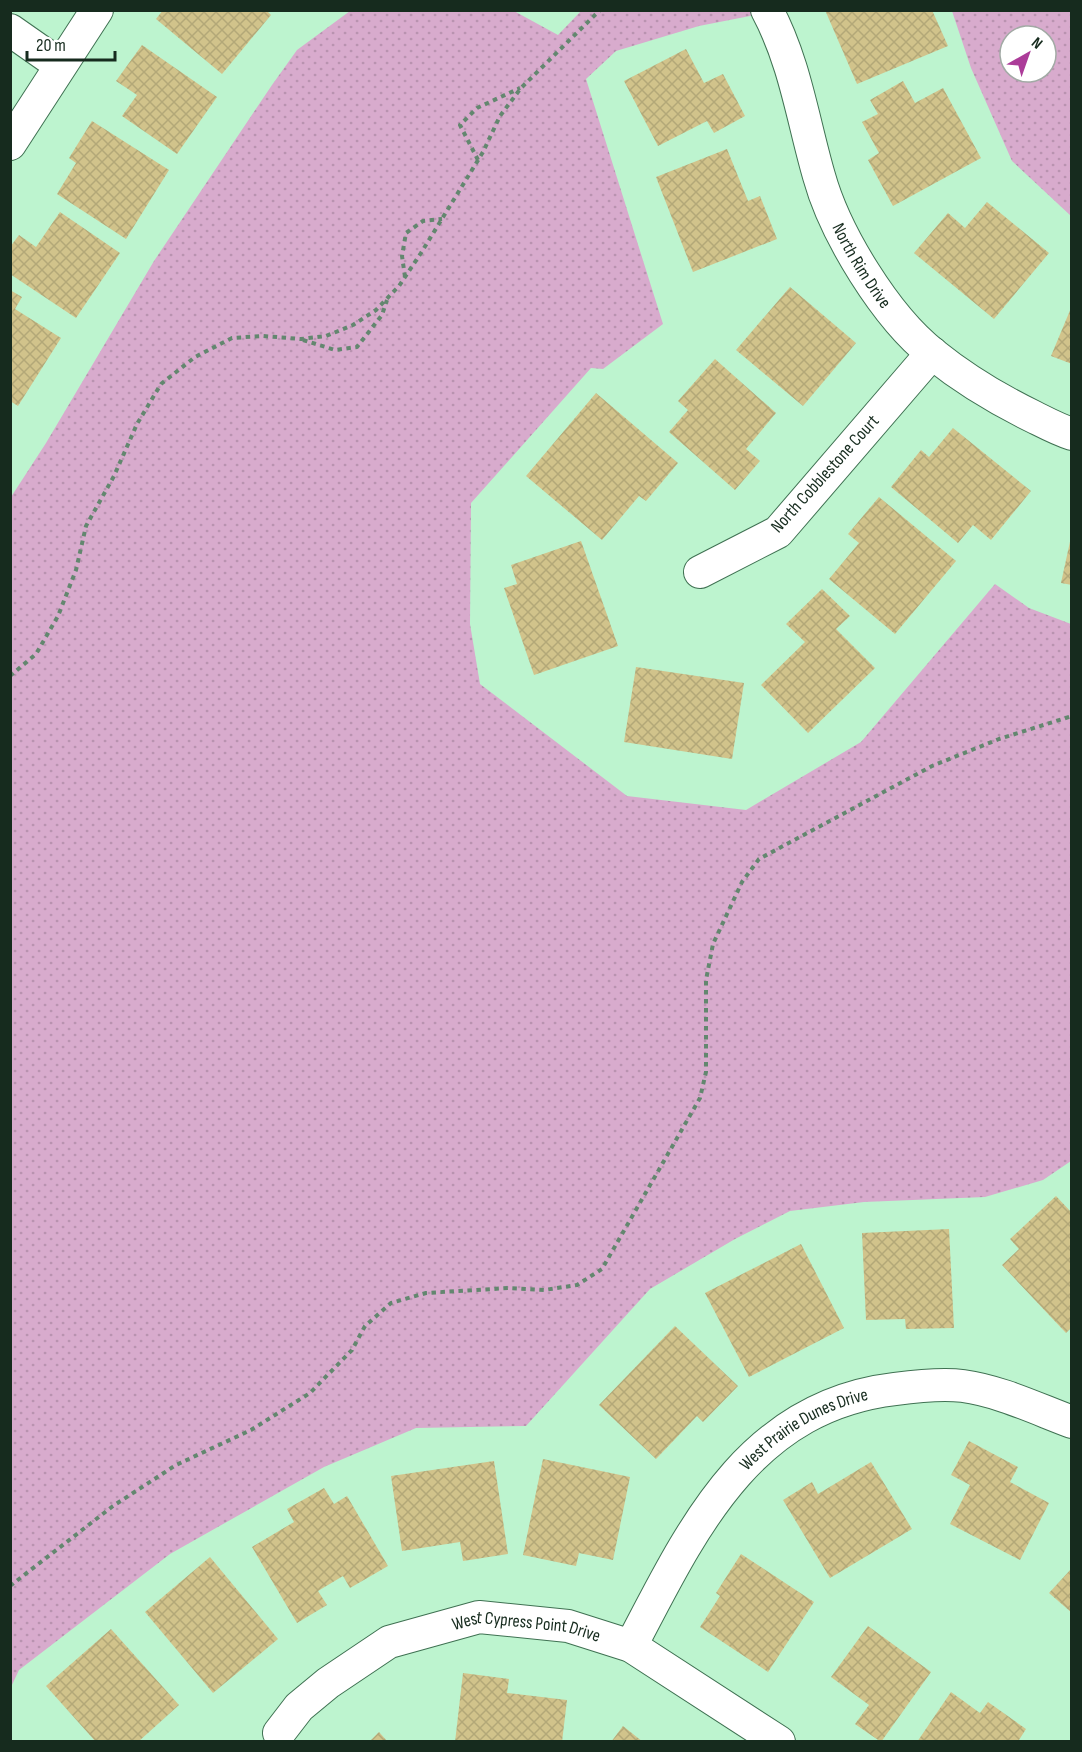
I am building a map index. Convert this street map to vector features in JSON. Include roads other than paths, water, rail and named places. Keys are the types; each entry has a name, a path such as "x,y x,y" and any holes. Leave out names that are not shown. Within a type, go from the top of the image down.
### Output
{"street":[{"path":"10,144 97,10"},
{"name":"North Rim Drive","path":"767,10 792,74 819,177 838,226 852,255 892,311 932,353 1004,402 1071,434"},
{"path":"10,30 60,65"},
{"name":"North Cobblestone Court","path":"700,572 778,532 932,353"},
{"name":"West Prairie Dunes Drive","path":"631,1646 698,1521 719,1493 750,1458 780,1433 822,1407 861,1392 914,1386 963,1386 1016,1401 1071,1422"},
{"name":"West Cypress Point Drive","path":"271,1739 299,1707 328,1683 389,1642 479,1617 567,1626 631,1646 779,1742"}]}
